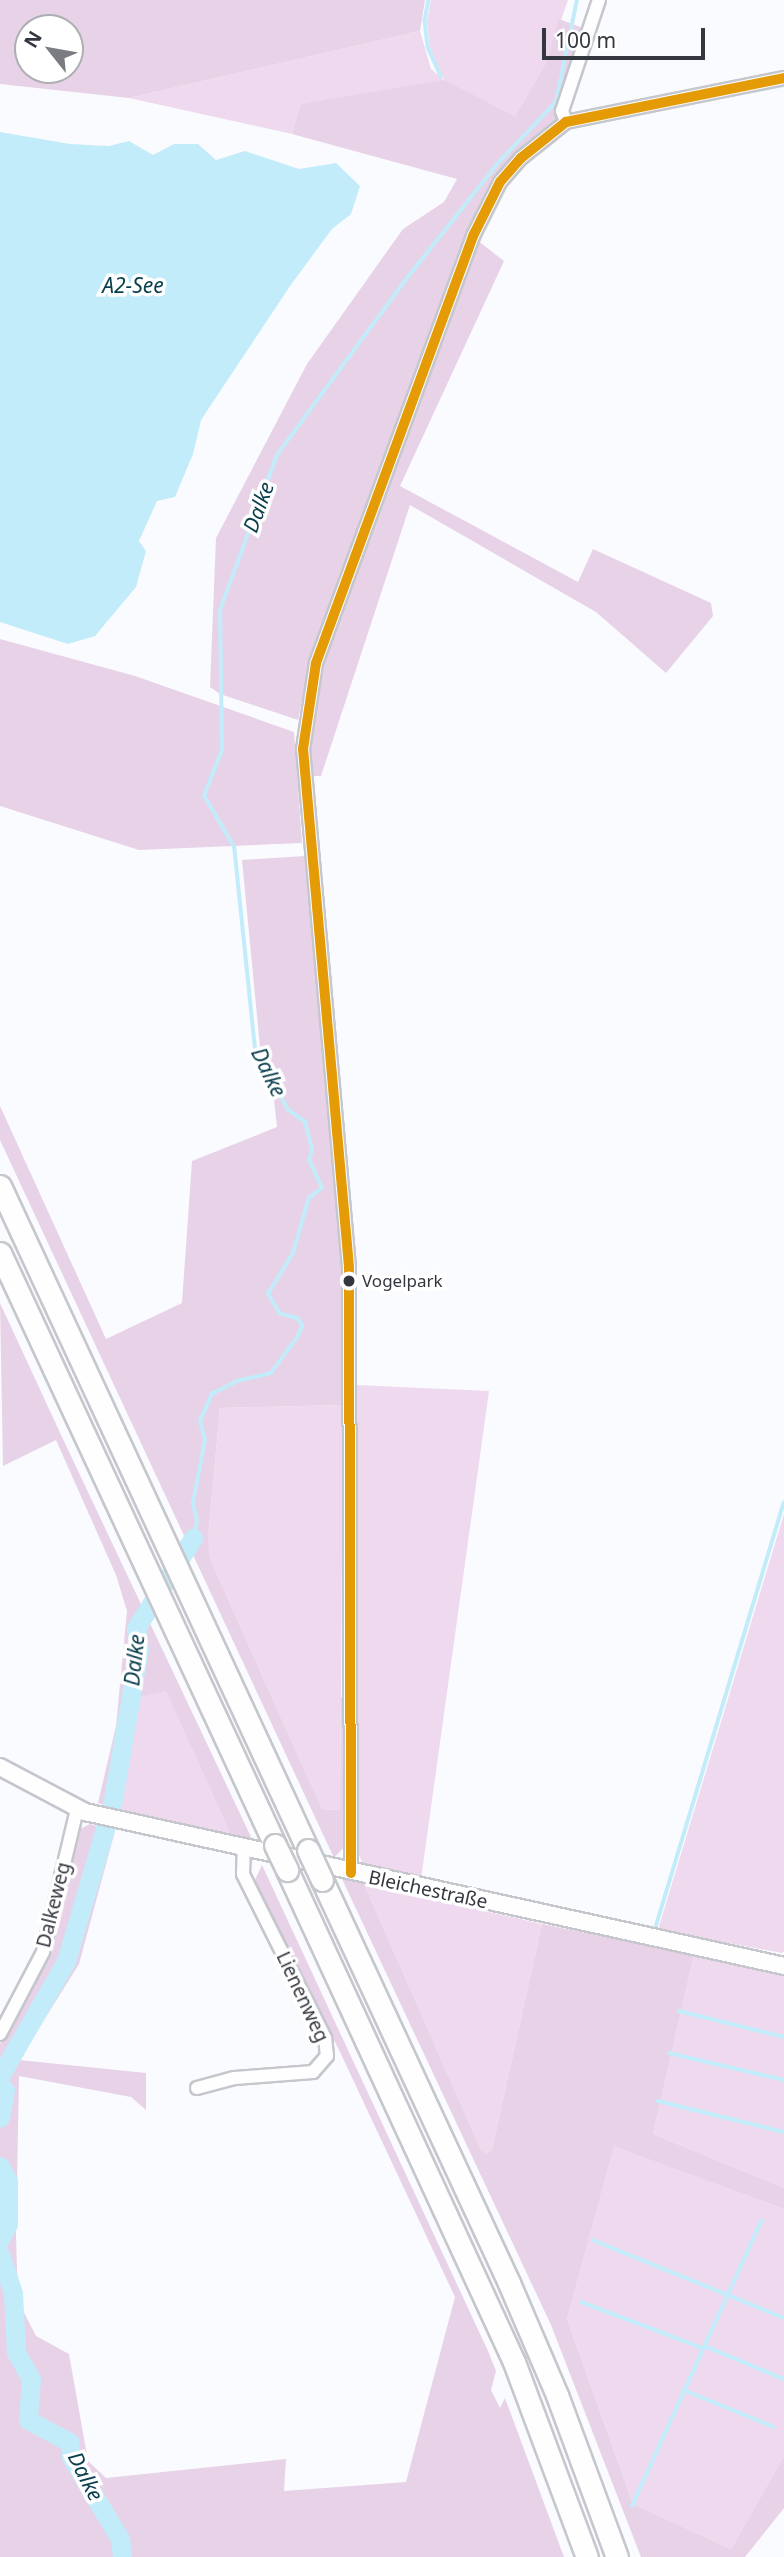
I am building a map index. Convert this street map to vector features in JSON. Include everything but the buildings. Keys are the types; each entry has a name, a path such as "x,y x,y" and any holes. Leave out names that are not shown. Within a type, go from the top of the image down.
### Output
{"highway":[{"path":"0,1186 525,2320 617,2557"},
{"path":"0,1253 514,2362 587,2557"}],"street":[{"path":"566,122 562,111 599,0"},
{"path":"351,1873 349,1268 305,728 316,663 483,212 521,158 566,122 784,78"},
{"name":"Bleichestraße","path":"0,1767 81,1811 351,1873 784,1966"},
{"name":"Dalkeweg","path":"0,2034 43,1952 81,1811"},
{"name":"Lienenweg","path":"197,2088 234,2078 313,2072 327,2056 325,2038 243,1874 244,1849"}],"shaded area":[{"path":"0,0 425,0 420,31 129,98 0,84"},
{"path":"431,0 568,0 547,61 515,116 444,81 302,104 292,134 129,98 420,31 431,69 444,80 430,48 427,21"},
{"path":"559,19 583,28 556,122 517,153 496,180 469,233 310,660 298,720 220,694 210,687 216,538 307,364 403,229 444,202 457,179 292,134 301,104 444,80 515,116 547,61"},
{"path":"477,240 504,261 400,486 578,582 593,549 711,603 713,616 666,673 596,612 410,505 321,776 310,776 311,729 322,665"},
{"path":"0,639 135,676 294,732 302,843 139,850 0,806"},
{"path":"305,856 342,1267 343,1405 220,1408 208,1537 210,1559 322,1809 340,1810 341,1697 346,1698 345,1846 334,1858 0,1140 0,1106 106,1339 182,1303 192,1161 277,1127 274,1100 284,1091 260,1047 242,860"},
{"path":"0,1303 252,1839 231,1835 166,1691 140,1697 115,1808 98,1803 116,1726 127,1611 116,1575 56,1440 3,1466"},
{"path":"356,1385 489,1391 421,1879 364,1866 357,1851"},
{"path":"343,1405 340,1810 322,1809 210,1559 208,1537 220,1408"},
{"path":"784,1514 784,1951 782,1953 658,1930"},
{"path":"166,1690 231,1835 115,1808 140,1697"},
{"path":"90,1824 115,1831 79,1964 19,2060 146,2073 146,2110 131,2097 19,2076 16,2236 18,2301 36,2336 69,2354 88,2461 106,2478 286,2459 284,2491 406,2482 455,2297 340,2052 254,1882 262,1865 488,2351 496,2371 491,2390 500,2408 505,2398 564,2557 0,2557 0,2044 48,1955 80,1829"},
{"path":"342,1879 364,1884 481,2150 487,2154 492,2149 542,1924 694,1955 653,2134 784,2188 784,2209 614,2146 567,2319 633,2504 731,2549 784,2456 784,2508 745,2557 641,2557 551,2325"},
{"path":"364,1884 542,1924 492,2149 487,2154 481,2150"},
{"path":"694,1955 784,1974 784,2188 653,2134"},
{"path":"614,2145 784,2209 784,2456 731,2549 633,2504 567,2319"}],"water":[{"name":"A2-See","path":"0,132 70,144 109,146 129,141 153,155 174,144 198,144 216,160 245,151 299,169 336,163 360,186 351,214 332,229 290,286 201,420 193,454 175,497 157,501 139,541 146,551 136,587 95,636 68,644 0,622"}],"waterway":[{"path":"429,0 425,21 428,47 441,76"},
{"name":"Dalke","path":"193,1538 197,1522 193,1503 205,1440 200,1421 212,1394 237,1381 271,1373 298,1336 302,1326 298,1319 280,1314 268,1294 293,1253 309,1198 322,1188 309,1160 312,1150 305,1122 288,1110 255,1049 234,847 204,796 222,750 220,610 277,455 407,278 499,162 556,102 577,0"},
{"path":"731,95 784,85"},
{"path":"655,1929 784,1503"},
{"name":"Dalke","path":"0,2076 66,1961 112,1805 139,1649 136,1628 193,1538"},
{"path":"759,1952 784,1958"},
{"path":"679,2011 784,2037"},
{"path":"669,2053 784,2080"},
{"name":"Dalke","path":"0,2086 5,2090 0,2118"},
{"path":"658,2101 784,2132"},
{"name":"Dalke","path":"0,2166 8,2181 8,2224 0,2239"},
{"path":"632,2506 761,2221"},
{"path":"593,2240 784,2318"},
{"name":"Dalke","path":"0,2254 13,2293 16,2352 31,2379 28,2420 69,2442 71,2457 120,2539 122,2557"},
{"path":"581,2302 703,2348"},
{"path":"705,2346 784,2379"},
{"path":"684,2390 774,2427"}],"transit line":[{"path":"351,1873 349,1267 303,749 316,663 473,236 500,182 521,158 566,122 784,78"}],"place":[{"name":"Vogelpark","path":"349,1281"}]}
